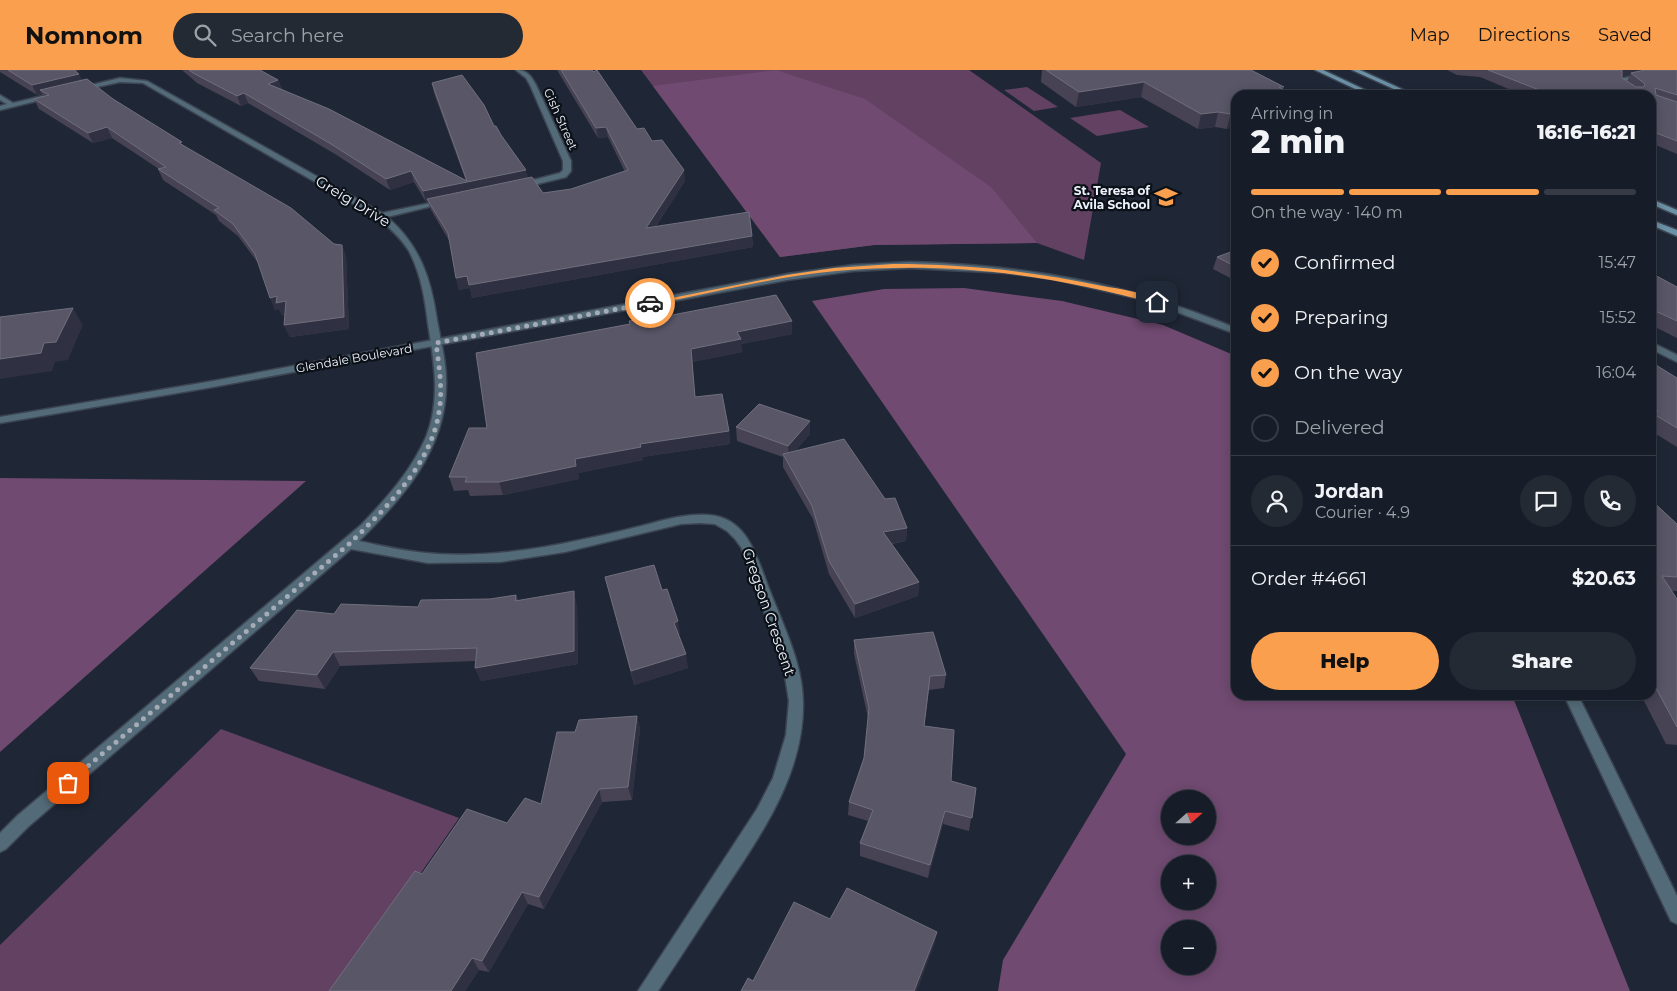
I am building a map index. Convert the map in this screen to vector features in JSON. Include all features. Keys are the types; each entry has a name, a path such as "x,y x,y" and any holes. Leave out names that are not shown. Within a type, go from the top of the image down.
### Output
{"main road":[{"path":"1318,70 1362,90"},
{"path":"1355,70 1401,90"},
{"path":"1656,203 1677,212"},
{"path":"1656,224 1677,234"}],"street":[{"name":"Gish Street","path":"510,188 563,175 568,167 568,161 533,85 520,70"},
{"path":"1628,90 1621,86 1622,80 1672,70"},
{"name":"Greig Drive","path":"0,844 23,821 349,544 378,516 403,488 424,454 439,414 442,387 426,281 419,261 398,228 382,216 145,82 135,80 112,81 70,91"},
{"path":"0,108 61,93"},
{"path":"0,96 12,105"},
{"path":"382,216 455,200"},
{"name":"Glendale Boulevard","path":"0,420 136,398 787,276 834,270 893,266 942,266 990,269 1057,278 1125,292 1199,316 1231,329"},
{"path":"1656,348 1677,359"},
{"name":"Gregson Crescent","path":"349,544 427,558 478,558 539,553 591,543 677,521 694,519 710,518 725,523 739,532 747,547 790,664 796,701 794,735 781,779 763,814 744,846 647,991"},
{"path":"1573,700 1677,915"}],"shaded area":[{"path":"641,70 969,70 1101,163 1084,260 1037,243 874,245 780,257"},
{"path":"776,70 865,99 991,187 1037,243 874,245 780,257 653,86"},
{"path":"1027,87 1058,107 1034,111 1004,90"},
{"path":"1120,110 1149,127 1097,136 1070,118"},
{"path":"964,288 1062,301 1163,325 1231,354 1231,700 1514,700 1630,991 998,991 1003,960 1126,754 812,301 884,289"},
{"path":"0,478 306,481 0,752"},
{"path":"221,729 459,818 339,991 0,991 0,945"}],"building":[{"path":"8,70 74,70 79,74 32,85"},
{"path":"189,70 260,70 278,80 268,84 329,109 467,181 432,83 462,75 484,105 494,126 496,126 526,170 423,191 411,171 386,179 244,93 237,96"},
{"path":"561,70 592,70 593,72 597,70 637,129 644,128 652,141 662,140 684,170 646,228 749,212 752,236 469,285 467,276 456,278 448,233 427,199 532,177 543,193 571,189 628,170 606,127 596,128"},
{"path":"1046,70 1251,70 1284,87 1279,87 1285,90 1231,90 1231,114 1218,112 1201,114 1144,82 1079,92"},
{"path":"1488,70 1622,70 1622,78 1636,87 1644,87 1645,84 1631,73 1645,70 1677,70 1677,95 1655,88 1655,90 1539,90"},
{"path":"87,79 113,99 182,142 179,143 291,208 334,244 342,245 344,317 284,325 286,301 276,303 277,296 270,298 255,254 233,224 214,210 219,208 158,169 166,167 107,127 88,133 34,99 49,95 40,90"},
{"path":"1656,95 1677,102 1677,141 1656,133"},
{"path":"1231,252 1231,264 1217,257"},
{"path":"1656,276 1677,287 1677,321 1656,311"},
{"path":"776,295 792,321 737,332 741,339 691,349 695,397 722,394 729,431 640,444 641,447 575,459 576,466 499,482 465,482 467,477 449,477 469,428 487,428 476,353 630,324 629,321 662,315 662,317"},
{"path":"73,308 56,342 44,343 41,353 0,359 0,317"},
{"path":"1656,365 1677,378 1677,428 1656,415 1656,412 1658,411 1656,410"},
{"path":"759,404 810,421 788,446 736,427"},
{"path":"844,439 885,499 895,498 907,528 883,532 919,582 855,604 829,561 812,506 783,454"},
{"path":"1656,505 1677,524 1677,577 1662,576 1677,599 1677,727 1656,688"},
{"path":"654,565 662,590 667,589 678,621 674,623 686,654 631,671 605,577"},
{"path":"574,591 574,651 475,668 477,648 333,652 317,675 250,668 297,610 334,614 341,604 418,607 421,600 490,599 516,595 515,601"},
{"path":"933,632 946,675 930,676 924,726 954,730 951,781 976,788 972,818 945,811 930,865 860,843 873,810 849,802 864,758 869,708 854,640"},
{"path":"637,716 628,787 599,789 539,897 522,892 482,961 472,958 451,991 329,991 415,871 422,874 467,809 507,823 525,798 541,804 557,732 575,732 579,720"},
{"path":"847,888 937,932 914,991 741,991 748,978 753,981 794,902 830,919"}],"way so far":[{"path":"68,783 349,544 403,488 424,454 439,414 442,387 436,343 650,303"}],"place":[{"name":"St. Teresa of Avila School","path":"1166,197"}],"route":[{"path":"650,303 787,276 863,267 893,266 942,266 990,269 1047,276 1125,292 1157,302"}]}
